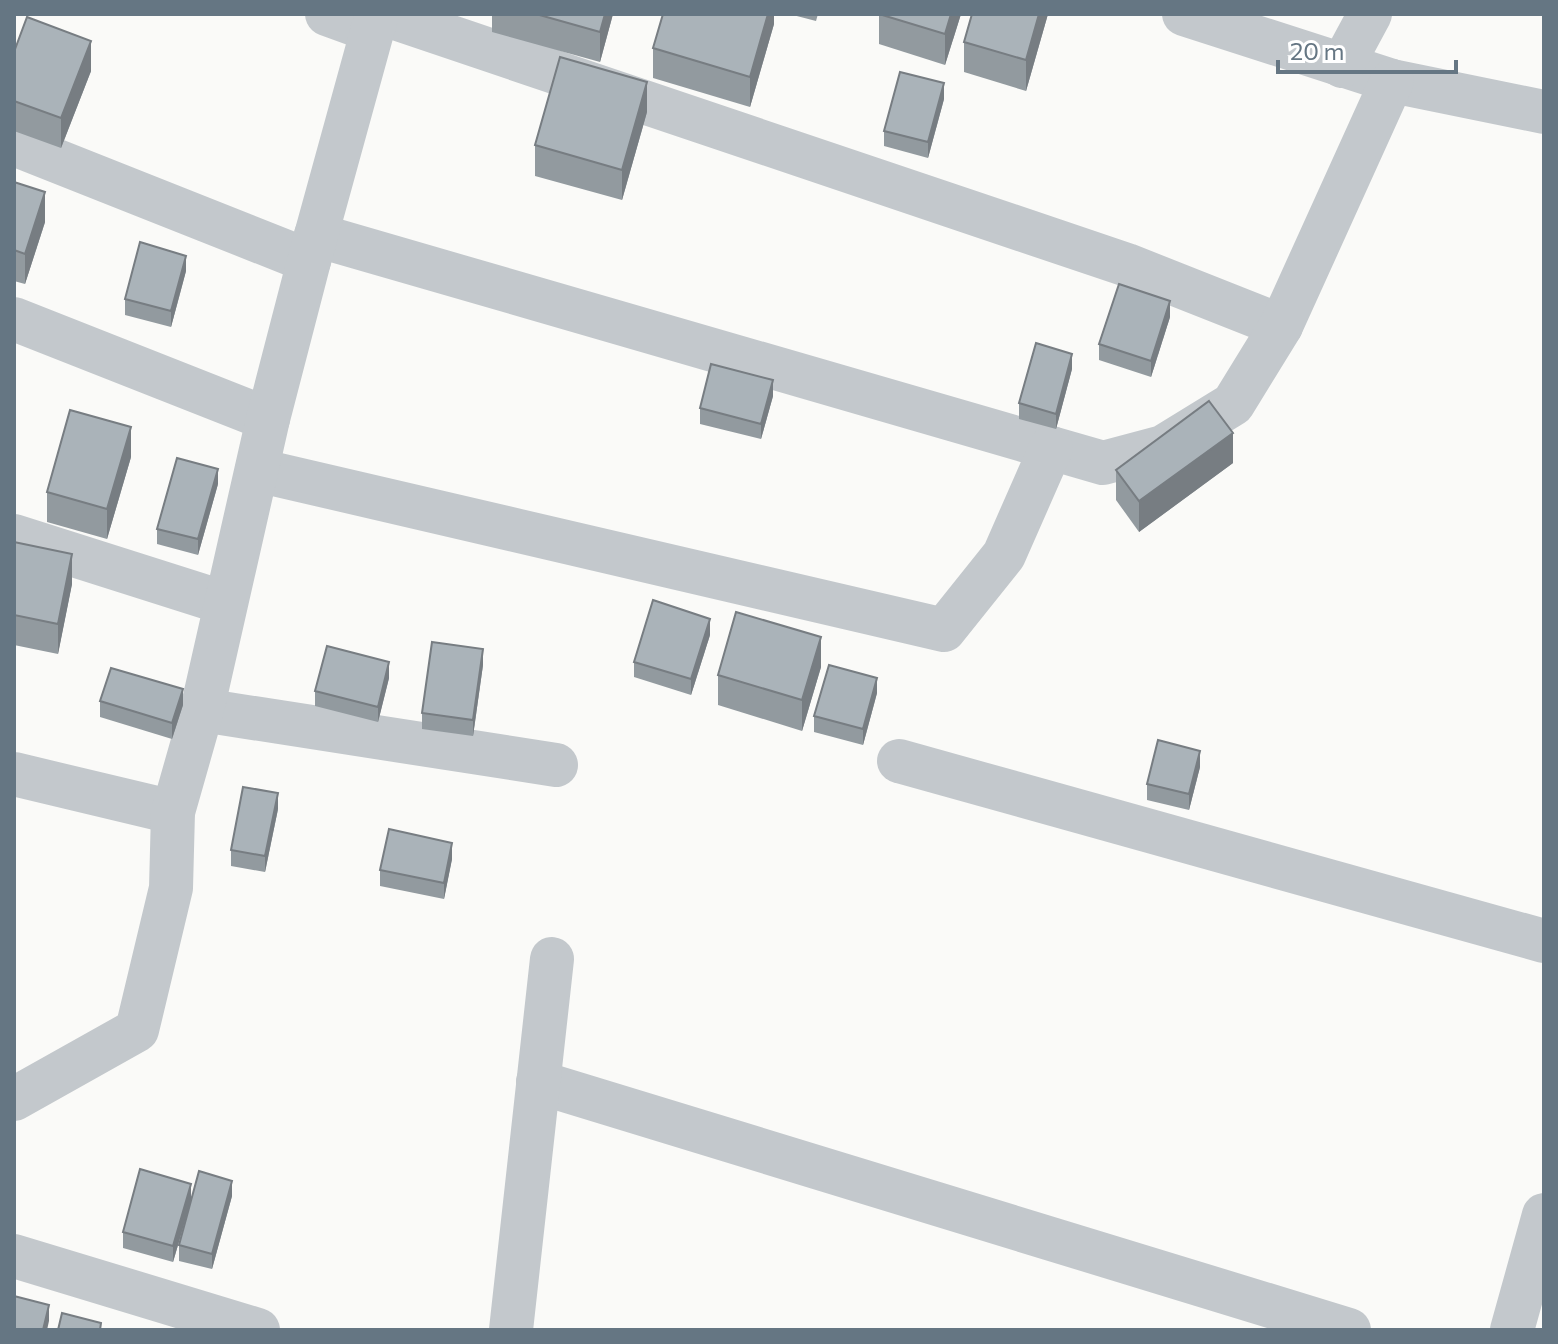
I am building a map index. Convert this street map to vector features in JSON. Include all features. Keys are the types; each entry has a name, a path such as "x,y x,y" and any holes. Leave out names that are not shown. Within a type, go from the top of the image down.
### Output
{"street":[{"path":"327,14 377,19 1127,265 1281,326"},
{"path":"1184,14 1392,81 1542,105"},
{"path":"1342,66 1370,14"},
{"path":"14,1099 137,1030 171,888 173,812 202,710 268,419 312,248 377,19"},
{"path":"14,144 312,248 1103,463 1163,447 1233,404 1281,326 1392,81"},
{"path":"14,319 268,419"},
{"path":"257,470 944,630 1004,555 1051,448"},
{"path":"14,536 225,603"},
{"path":"202,710 556,765"},
{"path":"899,761 1544,941"},
{"path":"14,774 173,812"},
{"path":"511,1330 552,959"},
{"path":"538,1082 1349,1330"},
{"path":"1512,1330 1544,1215"},
{"path":"14,1256 258,1330"}],"building":[{"path":"536,14 605,14 600,32"},
{"path":"663,14 768,14 750,77 653,48"},
{"path":"879,14 951,14 945,34"},
{"path":"972,14 1039,14 1026,60 964,42"},
{"path":"27,17 91,41 61,118 14,101 14,52"},
{"path":"560,57 647,82 622,170 535,145"},
{"path":"900,72 944,83 928,142 884,131"},
{"path":"14,182 45,192 25,254 14,250"},
{"path":"140,242 186,256 171,311 125,299"},
{"path":"1119,284 1170,301 1151,361 1099,344"},
{"path":"1036,343 1072,354 1056,414 1019,403"},
{"path":"711,364 773,380 761,424 700,408"},
{"path":"1209,401 1233,433 1139,501 1116,470"},
{"path":"70,410 131,427 107,509 47,492"},
{"path":"177,458 218,469 198,539 157,529"},
{"path":"14,542 72,554 58,624 14,615"},
{"path":"653,600 710,619 691,679 634,662"},
{"path":"736,612 821,637 802,700 718,675"},
{"path":"432,642 483,649 473,720 422,713"},
{"path":"327,646 389,662 378,707 315,691"},
{"path":"829,665 877,678 863,729 814,716"},
{"path":"111,668 183,689 172,723 100,701"},
{"path":"1158,740 1200,751 1189,794 1147,784"},
{"path":"243,787 278,793 265,856 231,850"},
{"path":"389,829 452,843 444,883 380,870"},
{"path":"140,1169 191,1184 173,1246 123,1232"},
{"path":"199,1171 232,1181 212,1254 179,1245"},
{"path":"14,1296 49,1305 43,1330 14,1330"},
{"path":"62,1313 101,1323 100,1330 58,1330"}]}
